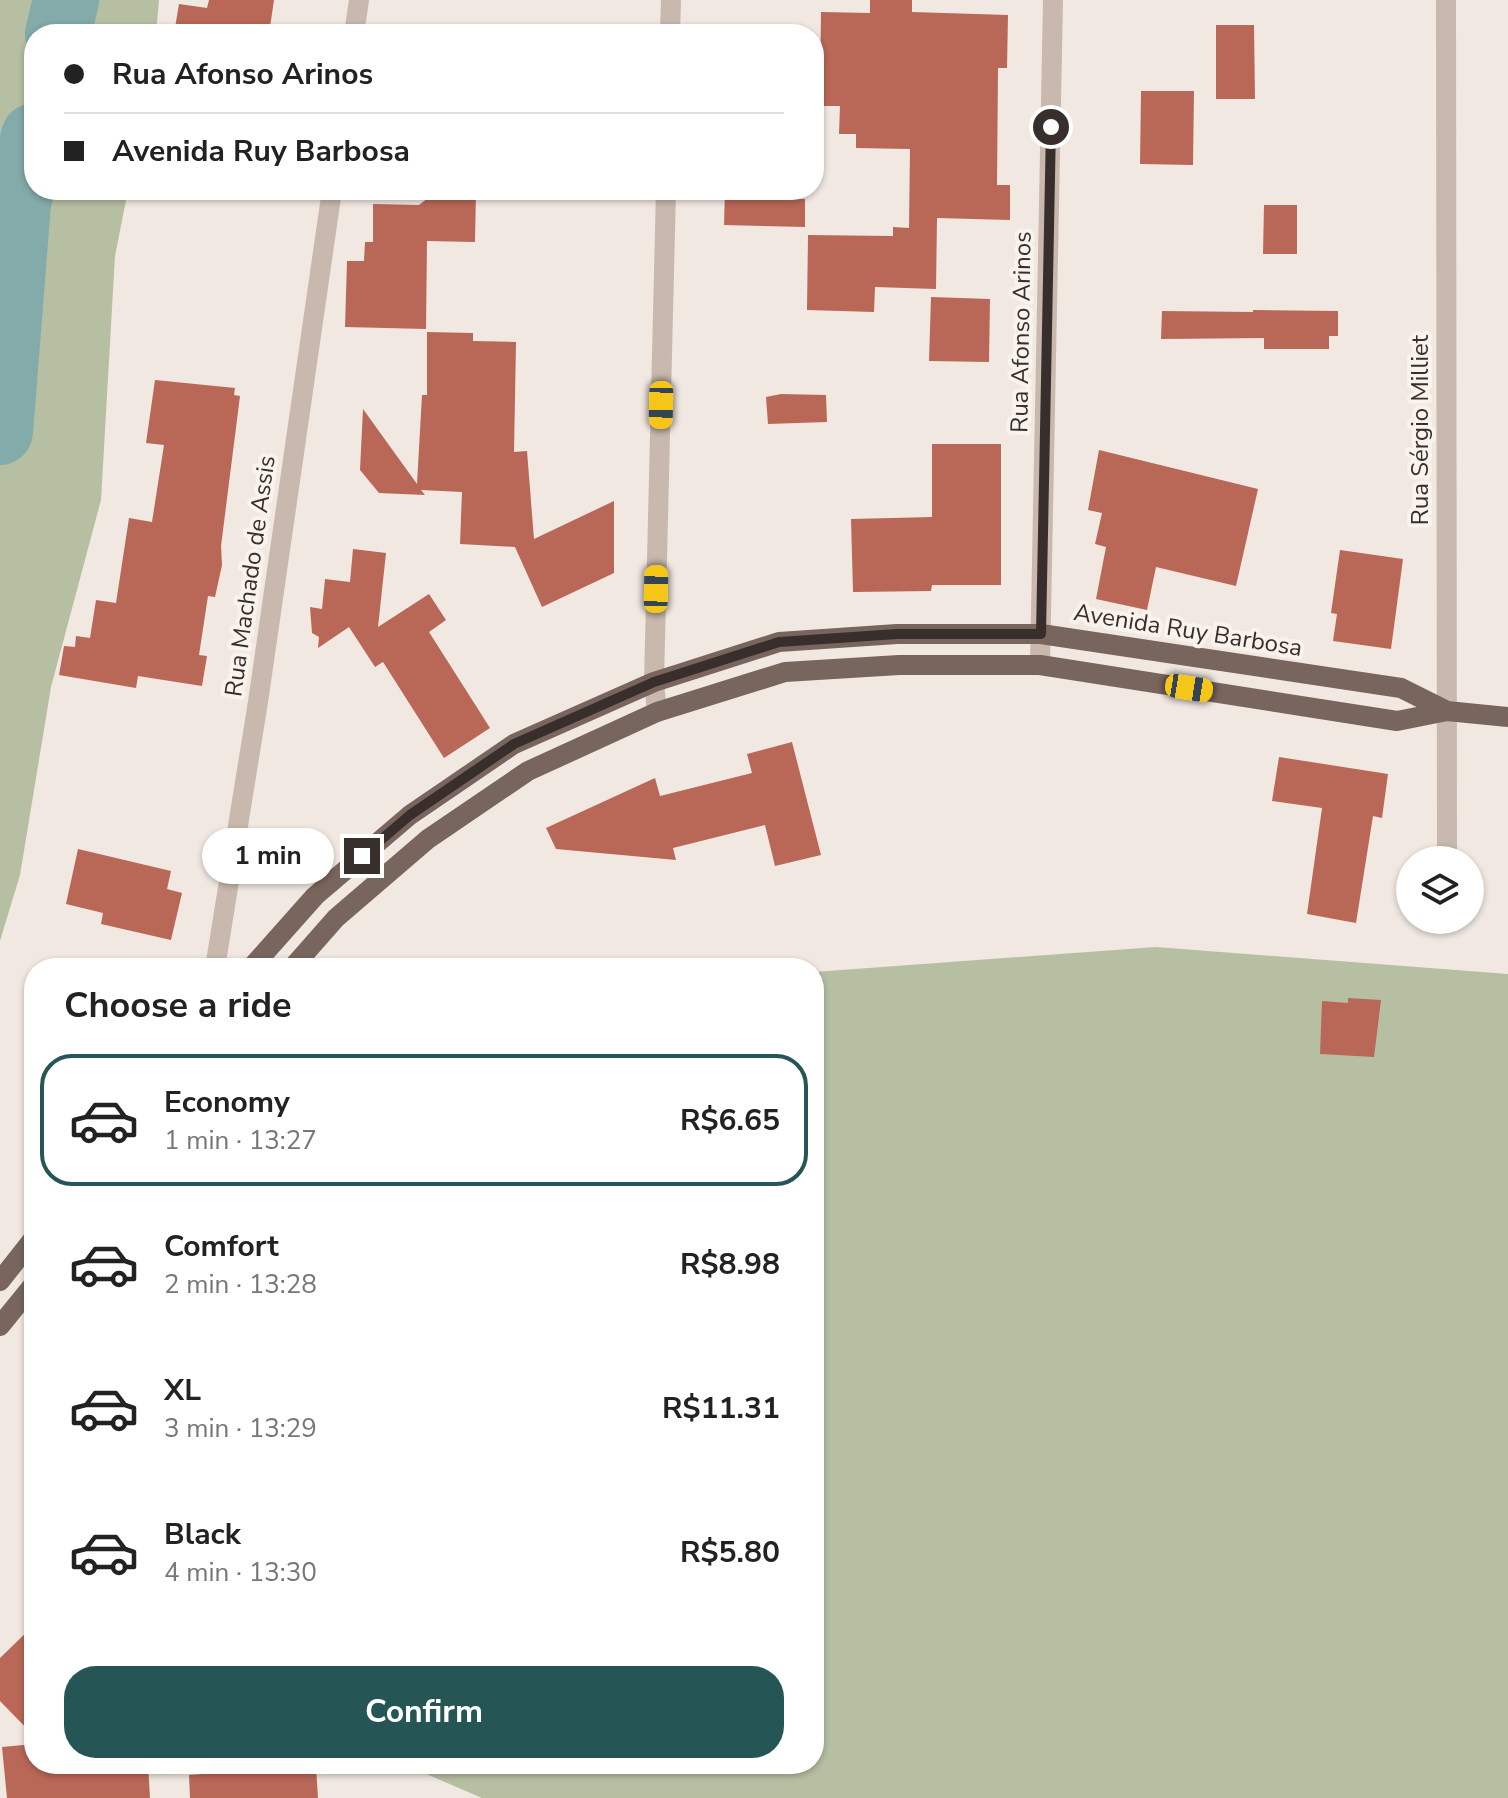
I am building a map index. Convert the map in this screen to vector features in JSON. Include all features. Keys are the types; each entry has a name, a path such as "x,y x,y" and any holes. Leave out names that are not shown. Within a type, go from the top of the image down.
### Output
{"main road":[{"name":"Avenida Ruy Barbosa","path":"260,958 315,896 410,815 514,744 654,682 779,642 897,634 1041,634 1401,688 1447,711"},
{"name":"Avenida Ruy Barbosa","path":"301,958 336,918 428,839 528,771 657,712 785,672 899,665 1040,665 1397,721 1447,711 1508,717"},
{"path":"0,1281 24,1251"},
{"path":"0,1326 24,1296"}],"street":[{"path":"355,24 359,0"},
{"path":"670,24 671,0"},
{"name":"Rua Afonso Arinos","path":"1040,665 1053,0"},
{"name":"Rua Sérgio Milliet","path":"1446,0 1447,846"},
{"name":"Rua Machado de Assis","path":"217,958 260,687 331,200"},
{"path":"657,712 654,682 666,200"}],"green space":[{"path":"0,0 159,0 157,24 24,24 24,200 126,200 115,256 101,500 51,687 20,875 0,941"},
{"path":"1156,947 1508,974 1508,1798 482,1798 426,1774 824,1774 824,971"}],"building":[{"path":"209,0 274,0 270,24 176,24 179,4 207,8"},
{"path":"870,0 912,0 912,12 1008,15 1007,68 998,68 997,185 1010,185 1010,220 937,218 936,289 875,287 874,312 807,310 808,235 893,236 893,227 909,228 910,149 856,148 856,134 839,134 840,106 824,106 824,24 821,24 821,12 870,13"},
{"path":"1216,25 1254,25 1255,99 1216,99"},
{"path":"1141,91 1194,91 1193,165 1140,164"},
{"path":"425,200 476,200 475,242 427,241 426,329 345,327 347,261 364,261 365,242 373,242 373,204 419,205"},
{"path":"725,200 805,200 805,227 724,225"},
{"path":"1264,205 1297,205 1297,254 1263,254"},
{"path":"931,297 990,299 989,362 929,361"},
{"path":"1162,311 1338,311 1338,336 1329,336 1329,349 1264,349 1264,338 1161,339"},
{"path":"427,332 473,333 473,341 516,342 514,452 527,451 534,539 614,501 614,573 542,607 515,547 460,544 462,492 421,490 425,495 379,493 360,470 363,409 417,484 422,395 427,395"},
{"path":"155,380 235,388 234,395 240,396 221,546 222,565 215,597 208,596 199,655 207,656 202,686 138,676 136,688 59,675 64,646 75,647 76,636 90,638 96,600 116,603 129,518 152,522 164,445 146,443"},
{"path":"781,394 826,395 827,422 768,424 766,397"},
{"path":"932,444 1001,444 1001,585 932,585 931,591 853,592 851,519 932,517"},
{"path":"1099,450 1258,489 1236,586 1156,567 1147,610 1096,599 1106,547 1095,544 1102,513 1088,510"},
{"path":"353,549 386,553 378,627 429,594 446,620 429,632 490,728 444,758 383,662 375,667 349,627 318,648 319,637 312,633 310,607 322,609 325,579 350,582"},
{"path":"1340,550 1403,559 1391,649 1333,641 1337,614 1331,613"},
{"path":"792,742 821,855 775,866 765,825 673,848 676,860 556,849 546,828 655,778 660,796 752,773 747,754"},
{"path":"1279,757 1388,774 1382,818 1373,816 1356,923 1307,914 1322,808 1272,801"},
{"path":"78,849 171,871 167,889 182,893 171,940 101,924 103,913 66,904"},
{"path":"1348,998 1381,1000 1374,1057 1320,1054 1322,1001 1348,1003"},
{"path":"24,1635 24,1726 0,1701 0,1658"},
{"path":"24,1745 24,1774 149,1774 150,1798 7,1798 2,1747"},
{"path":"316,1774 318,1798 190,1798 189,1775"}],"waterway":[{"path":"60,24 66,0"},
{"path":"0,432 18,203 24,178"}],"route":[{"path":"362,856 410,815 514,744 654,682 779,642 897,634 1041,634 1051,127"}]}
